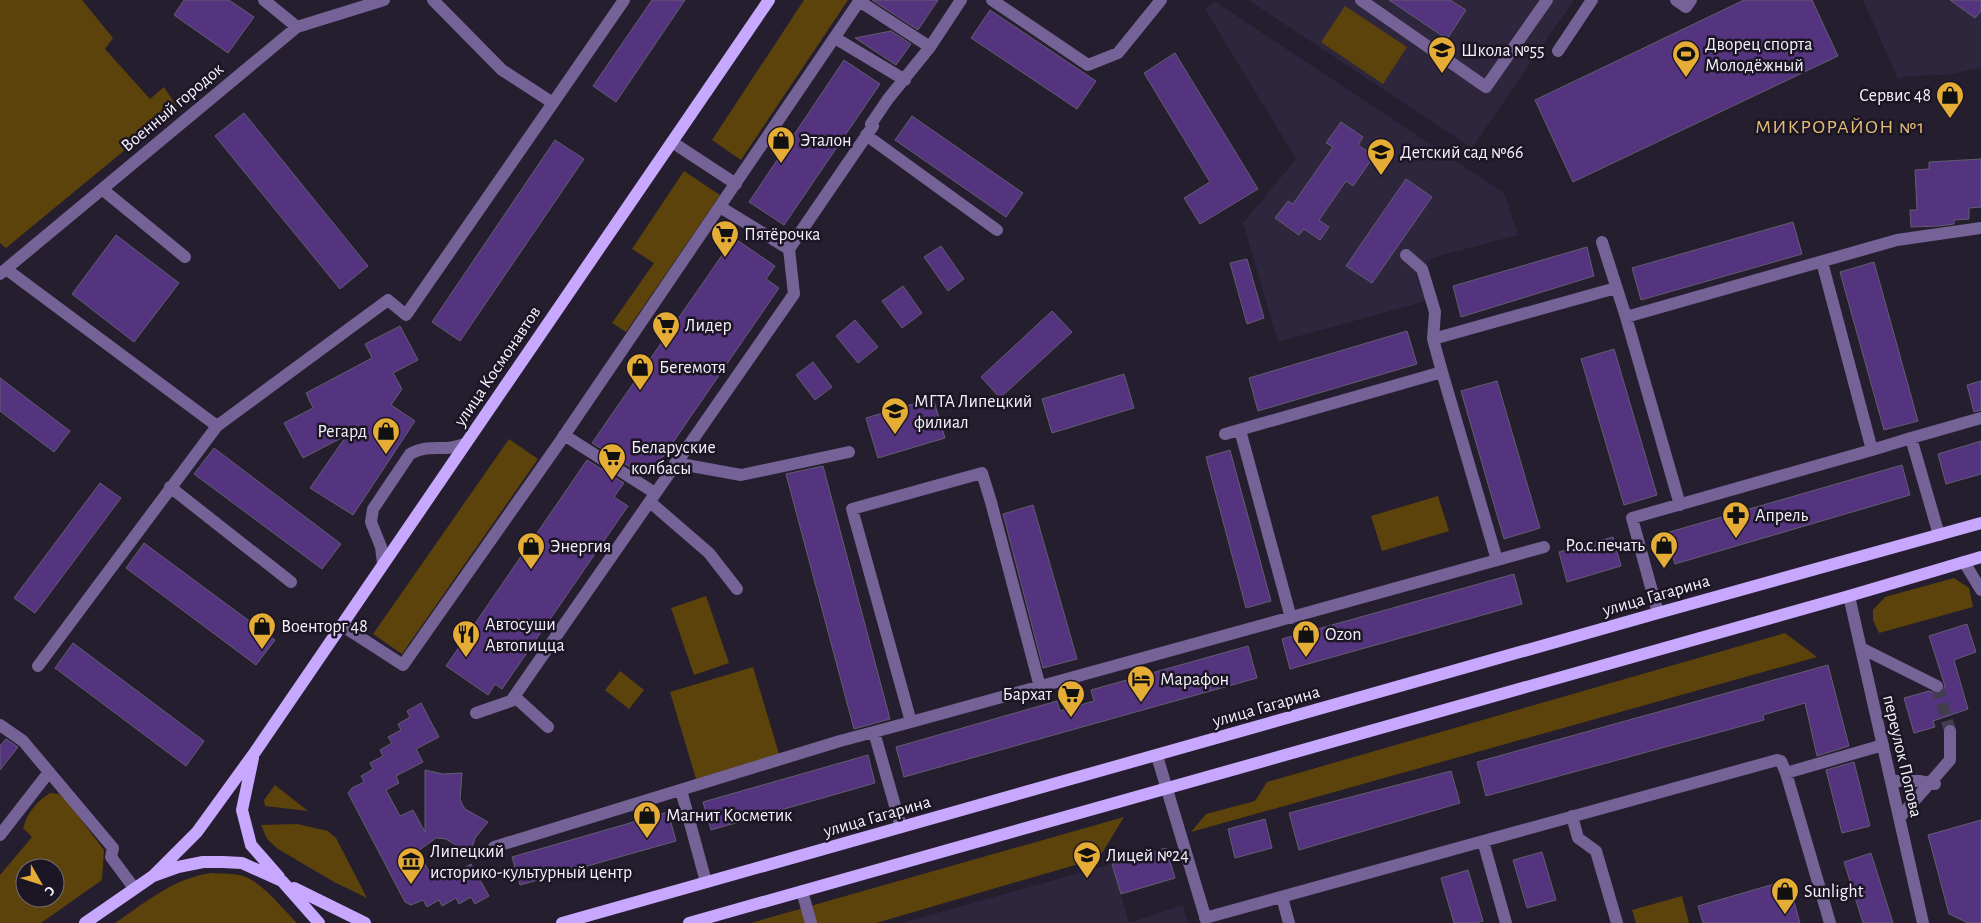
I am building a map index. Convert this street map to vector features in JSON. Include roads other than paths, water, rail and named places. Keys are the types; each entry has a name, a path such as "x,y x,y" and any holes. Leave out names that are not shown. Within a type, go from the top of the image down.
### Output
{"main road":[{"name":"улица Космонавтов","path":"153,876 197,832 254,752 769,0"},
{"name":"улица Гагарина","path":"562,923 1157,756 1658,612 1981,523"},
{"path":"689,923 1849,596 1981,557"},
{"name":"улица Космонавтов","path":"254,752 242,810 251,845 319,923"},
{"path":"86,923 153,876 186,865 202,862 222,862 242,863 365,923"}],"street":[{"path":"264,0 297,27"},
{"name":"Военный городок","path":"3,271 297,27 384,0"},
{"path":"433,0 502,70 554,104"},
{"path":"38,666 217,426 388,300 406,315 554,104 624,0"},
{"path":"341,625 402,666 564,435 859,0 930,47"},
{"path":"476,713 511,701 515,696 794,294 789,248 866,135 888,99 930,47 961,0"},
{"path":"992,0 1088,65 1118,53 1161,0"},
{"path":"1361,0 1486,87 1547,0"},
{"path":"1558,51 1592,0"},
{"path":"1676,0 1686,7 1691,0"},
{"path":"835,38 905,80"},
{"path":"866,135 997,230"},
{"path":"672,142 736,184"},
{"path":"102,189 184,257"},
{"path":"720,207 789,248"},
{"path":"1626,317 1898,240 1981,228"},
{"path":"1602,242 1626,317 1680,505"},
{"path":"1406,255 1422,270 1435,312 1433,339 1497,560"},
{"path":"1822,262 1872,450"},
{"path":"3,271 217,426"},
{"path":"1433,339 1616,288"},
{"path":"1225,434 1442,372"},
{"path":"1658,612 1632,518 1981,418"},
{"path":"1240,430 1291,618"},
{"path":"564,435 653,497 709,553 737,589"},
{"path":"1911,438 1939,535"},
{"path":"383,564 381,547 371,522 373,509 410,454 418,450 465,444"},
{"path":"675,464 741,475 849,452"},
{"path":"911,722 852,509 982,473 1040,687"},
{"path":"170,487 291,582"},
{"path":"494,847 874,732 1291,618 1544,546"},
{"path":"1964,562 1981,590"},
{"name":"переулок Попова","path":"1849,596 1924,922"},
{"path":"1861,648 1937,686"},
{"path":"515,696 548,727"},
{"path":"0,726 23,741 113,848 111,857 134,888"},
{"path":"1900,817 1934,784 1950,760 1950,731"},
{"path":"874,732 901,827"},
{"path":"1786,773 1883,745"},
{"path":"1157,756 1206,920 1282,897 1777,760 1784,765 1830,923"},
{"path":"0,835 49,772"},
{"path":"1891,781 1934,784"},
{"path":"681,790 706,882"},
{"path":"1572,816 1578,838 1596,851 1617,923"},
{"path":"1483,841 1506,923"},
{"path":"802,891 811,923"},
{"path":"1282,897 1289,923"}],"tunnel":[{"path":"1937,686 1950,731"}],"place":[{"name":"Школа №55","path":"1442,74"},
{"name":"Дворец спорта Молодёжный","path":"1686,78"},
{"name":"Сервис 48","path":"1950,119"},
{"name":"Эталон","path":"781,164"},
{"name":"Детский сад №66","path":"1381,176"},
{"name":"Пятёрочка","path":"725,258"},
{"name":"Лидер","path":"666,349"},
{"name":"Бегемотя","path":"640,391"},
{"name":"МГТА Липецкий филиал","path":"895,435"},
{"name":"Регард","path":"386,455"},
{"name":"Беларуские колбасы","path":"612,481"},
{"name":"Апрель","path":"1736,539"},
{"name":"Р.о.с.печать","path":"1664,569"},
{"name":"Энергия","path":"531,570"},
{"name":"Военторг 48","path":"262,650"},
{"name":"Автосуши Автопицца","path":"466,658"},
{"name":"Ozon","path":"1306,658"},
{"name":"Марафон","path":"1141,703"},
{"name":"Бархат","path":"1071,718"},
{"name":"Магнит Косметик","path":"647,839"},
{"name":"Лицей №24","path":"1087,879"},
{"name":"Липецкий историко-культурный центр","path":"411,885"},
{"name":"Sunlight","path":"1785,915"}],"district":[{"name":"МИКРОРАЙОН №1","path":"1840,126"}]}
